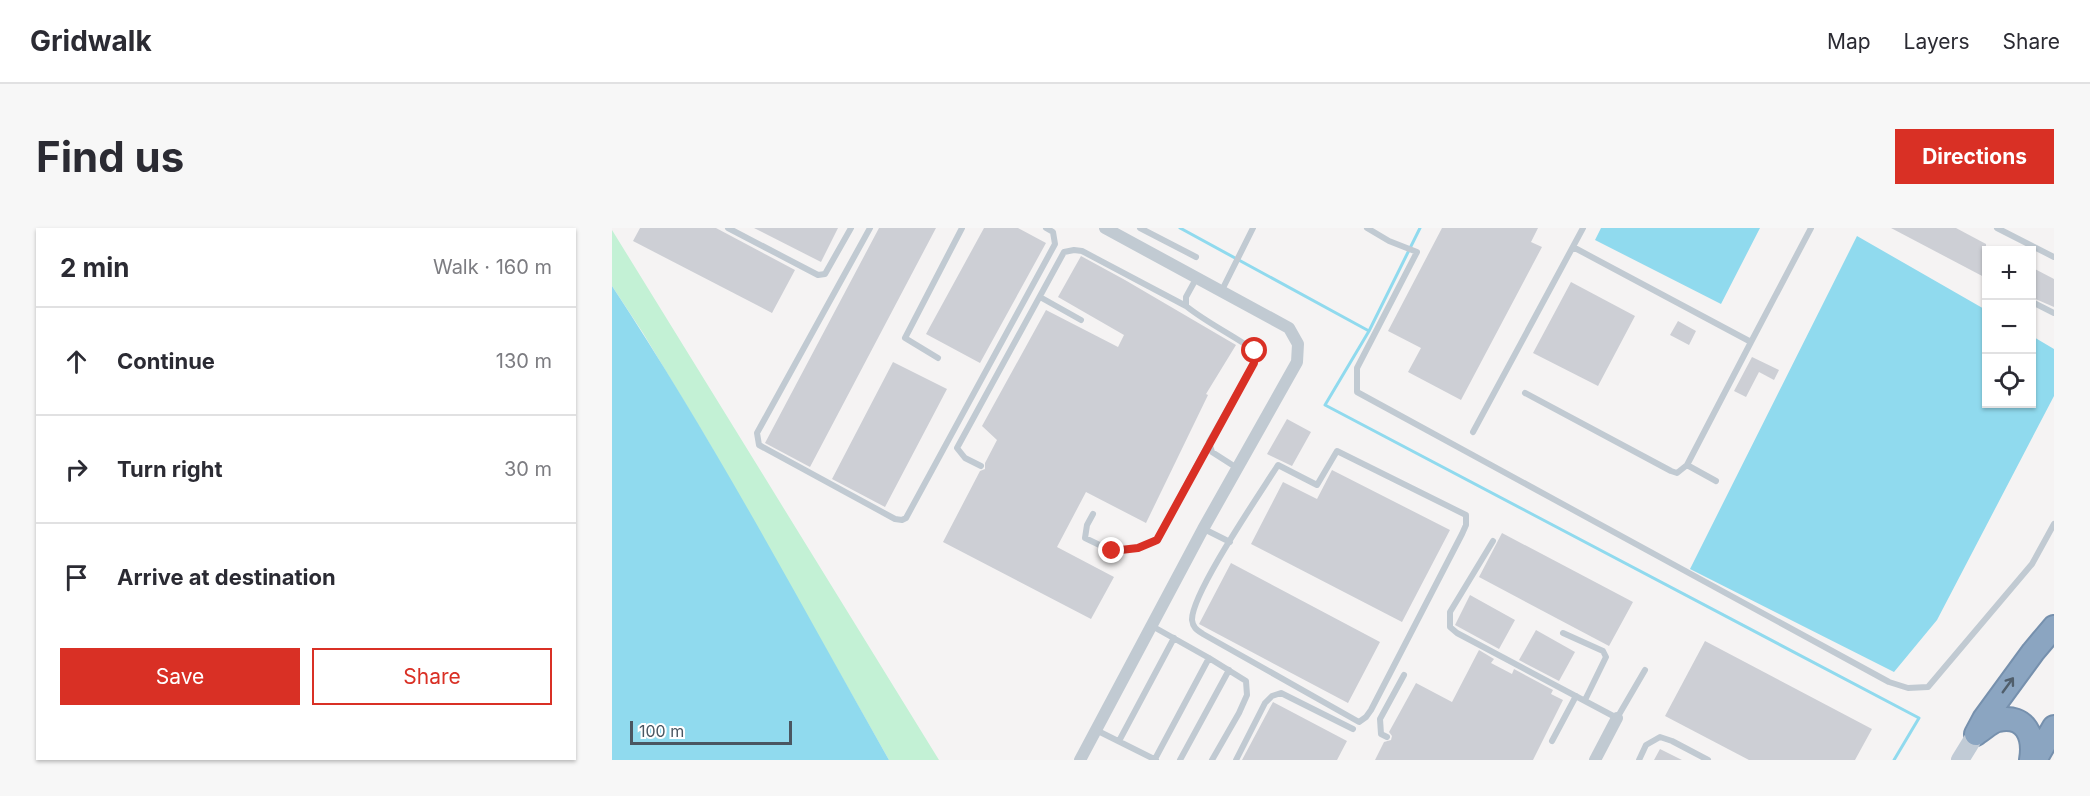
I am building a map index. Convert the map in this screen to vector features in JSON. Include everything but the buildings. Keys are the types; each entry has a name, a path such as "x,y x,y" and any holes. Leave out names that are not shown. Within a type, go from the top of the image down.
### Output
{"highway":[{"path":"1976,734 1984,719 2054,627"},
{"path":"1976,734 1998,720 2019,723 2031,735 2033,760"},
{"path":"2033,760 2054,727"}],"street":[{"path":"1080,760 1203,529 1297,362 1298,344 1289,328 1105,228"},
{"path":"1595,760 1617,718"},
{"path":"1960,760 1976,734"}],"lane":[{"path":"728,228 818,275 825,274 850,228"},
{"path":"870,228 757,433 757,439 759,446 895,519 902,520 906,518 1055,244 1053,232 1046,228"},
{"path":"938,358 905,338 962,228"},
{"path":"1140,228 1196,257"},
{"path":"1222,290 1253,228"},
{"path":"1473,432 1583,228"},
{"path":"1525,393 1677,473 1687,465 1811,228"},
{"path":"1997,228 2054,257"},
{"path":"1371,229 1389,241 1417,252 1357,368 1356,392 1889,682 1908,688 1928,687 2032,564 2054,524"},
{"path":"1573,247 1751,342"},
{"path":"981,465 965,458 957,448 1064,252 1082,251 1186,306 1255,351 1254,363 1157,540 1138,548 1112,551 1085,538 1087,525 1093,514"},
{"path":"1186,306 1186,297 1197,277"},
{"path":"1040,297 1081,320"},
{"path":"2036,305 2054,314"},
{"path":"1209,442 1212,452 1238,468"},
{"path":"1337,451 1466,515 1466,525 1462,534 1371,710 1359,722 1194,628 1192,621 1195,604 1230,542 1278,465 1317,485 1337,451"},
{"path":"1687,465 1716,481"},
{"path":"1203,529 1230,542"},
{"path":"1493,541 1450,612 1450,627 1457,633 1617,718 1645,669"},
{"path":"1152,626 1246,681 1247,695 1212,760"},
{"path":"1563,633 1604,651 1606,657 1585,700"},
{"path":"1119,741 1174,638"},
{"path":"1096,730 1155,760 1209,658"},
{"path":"1180,760 1229,669"},
{"path":"1387,737 1381,734 1380,719 1404,675"},
{"path":"1236,760 1266,703 1272,696 1281,693 1353,729"},
{"path":"1552,741 1576,696"},
{"path":"1639,760 1646,745 1660,737 1707,760"}],"green space":[{"path":"612,230 939,760 889,760 708,441 612,286"}],"water":[{"path":"1601,228 1760,228 1721,304 1595,240"},
{"path":"1857,236 1982,308 1982,408 2036,408 2036,338 2054,349 2054,396 1937,620 1894,672 1690,569"},
{"path":"612,286 720,461 889,760 612,760"}],"waterway":[{"path":"1180,228 1369,331 1325,405 1919,718 1894,760"},
{"path":"1369,331 1420,228"}],"route":[{"path":"1112,551 1138,548 1157,540 1209,442 1247,377 1254,363 1255,351"}]}
